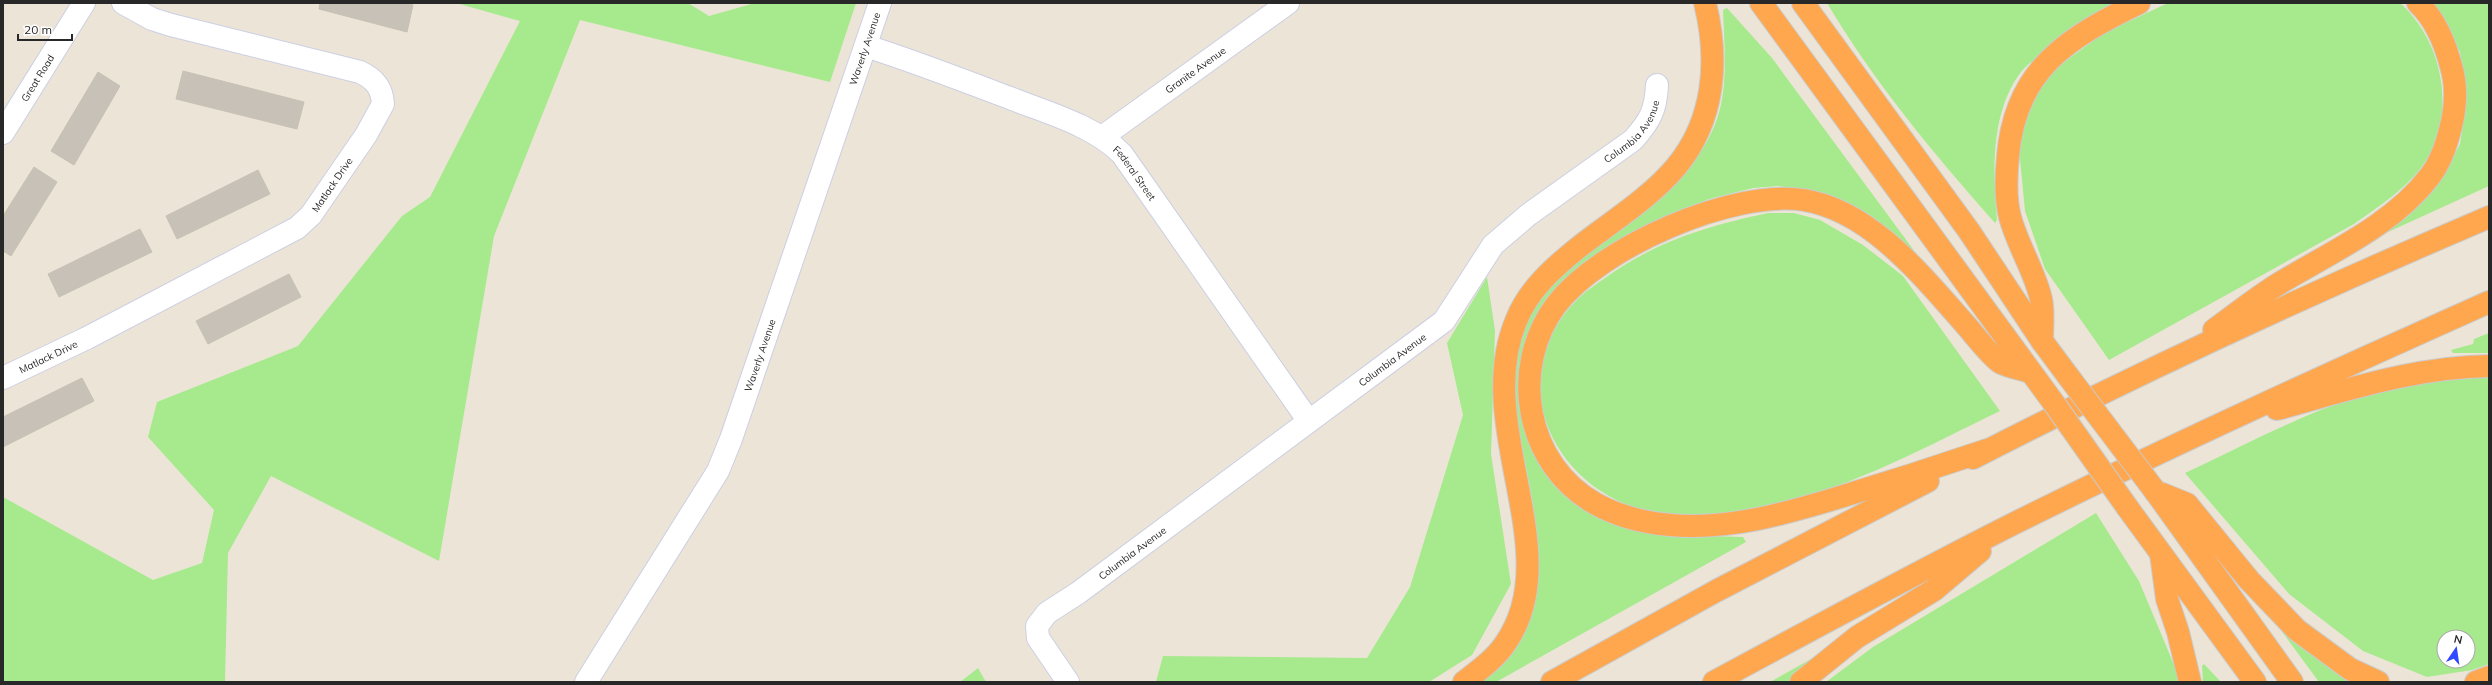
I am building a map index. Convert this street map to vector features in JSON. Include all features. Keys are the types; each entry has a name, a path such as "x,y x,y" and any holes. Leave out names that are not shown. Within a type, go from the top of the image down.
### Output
{"highway":[{"path":"1464,682 1504,646 1523,610 1528,581 1527,545 1505,425 1502,381 1508,341 1514,324 1522,306 1543,278 1675,169 1692,146 1705,118 1712,85 1713,52 1705,3"},
{"path":"1761,3 2053,402 2254,682"},
{"path":"1804,3 1969,231 2042,341 2155,491 2292,682"},
{"path":"2042,341 2041,299 2010,216 2006,176 2009,136 2019,102 2033,78 2059,50 2089,29 2139,3"},
{"path":"2171,361 2279,284 2376,225 2406,202 2431,176 2447,144 2455,112 2455,88 2454,76 2444,41 2426,11 2418,3"},
{"path":"1987,450 1781,515 1706,525 1672,525 1638,520 1594,503 1569,484 1548,458 1531,415 1529,398 1530,366 1540,334 1557,304 1598,267 1663,230 1700,215 1736,203 1772,198 1806,200 1837,211 1865,227 1918,272 2000,362 2030,372"},
{"path":"1552,682 1716,590 1987,450 2171,361 2489,217"},
{"path":"1714,682 2007,527 2218,425 2489,302"},
{"path":"2218,425 2410,374 2449,368 2489,366"},
{"path":"2155,491 2187,504 2249,580 2297,630 2350,669 2378,682"},
{"path":"1801,682 1857,637 1934,590 2007,527"},
{"path":"2161,553 2166,598 2182,645 2190,682"},
{"path":"2476,682 2489,677"}],"street":[{"name":"Great Road","path":"3,133 84,3"},
{"name":"Matlack Drive","path":"3,378 95,334 297,228 316,209 373,124 383,104 379,86 369,76 360,72 171,25 152,19 123,3"},
{"name":"Waverly Avenue","path":"586,682 718,471 731,439 880,3"},
{"name":"Granite Avenue","path":"1102,137 1288,3"},
{"name":"Federal Street","path":"866,46 935,69 1062,118 1102,137 1122,154 1308,420"},
{"name":"Columbia Avenue","path":"1068,682 1038,638 1037,626 1047,613 1078,593 1308,420 1444,321 1493,246 1528,215 1634,140 1650,118 1656,104 1656,85"}],"green space":[{"path":"456,3 688,3 709,16 755,3 856,3 830,82 580,20 494,236 439,561 271,476 228,553 225,682 3,682 3,497 153,580 202,563 214,510 148,437 157,402 298,346 402,216 430,197 520,21"},
{"path":"1827,3 2117,3 2084,22 2032,61 2024,68 2011,88 1999,124 1996,143 1995,182 1997,220 1995,223 1927,144 1906,117 1864,61"},
{"path":"2168,3 2400,3 2415,19 2427,37 2435,57 2441,78 2441,122 2435,143 2425,162 2401,189 2373,211 2354,224 2109,360 2045,269 2025,211 2019,149 2024,120 2036,95 2051,73 2104,33"},
{"path":"2433,3 2489,3 2489,186 2377,237 2441,180 2460,144 2467,98 2460,52 2437,7"},
{"path":"1727,8 1772,58 1921,260 1853,208 1826,194 1778,186 1753,188 1709,199 1639,230 1535,319 1524,350 1519,382 1521,413 1530,442 1544,469 1564,493 1589,512 1620,526 1666,535 1743,537 1746,542 1496,682 1482,682 1508,657 1521,639 1533,612 1538,584 1539,554 1536,523 1520,432 1513,380 1514,361 1522,331 1529,315 1541,296 1566,271 1648,207 1668,189 1687,170 1703,148 1715,125 1724,88 1725,66 1723,10"},
{"path":"1768,213 1794,213 1820,220 1863,245 1903,276 2000,411 1924,448 1845,483 1805,497 1764,507 1722,514 1679,515 1638,508 1602,492 1573,467 1552,437 1541,402 1542,366 1554,330 1584,293 1624,265 1644,254 1683,236 1724,223"},
{"path":"1487,277 1495,331 1491,454 1511,584 1472,655 1429,682 1156,682 1163,656 1367,658 1410,587 1463,415 1447,343"},
{"path":"2489,333 2489,353 2453,353 2451,350 2473,344 2474,339"},
{"path":"2489,375 2489,664 2476,669 2476,629 2436,629 2436,669 2475,669 2427,677 2363,651 2289,594 2185,473 2323,409 2363,396 2405,386 2447,379"},
{"path":"2096,513 2139,581 2177,672 2178,682 1826,682 1873,647"},
{"path":"2282,627 2318,659 2350,682 2319,682 2280,629"},
{"path":"1811,659 1810,665 1790,682 1770,682"},
{"path":"2204,664 2221,682 2203,682 2202,666"},
{"path":"978,668 986,682 960,682"}],"building":[{"path":"320,3 405,3 413,5 407,32 319,9"},
{"path":"183,71 304,102 297,129 176,99"},
{"path":"98,72 120,86 74,165 51,151"},
{"path":"34,167 57,182 11,256 3,251 3,216"},
{"path":"258,170 270,194 177,239 166,216"},
{"path":"140,229 152,252 59,297 48,274"},
{"path":"289,274 301,297 208,344 196,321"},
{"path":"82,378 94,401 3,447 3,417"}]}
